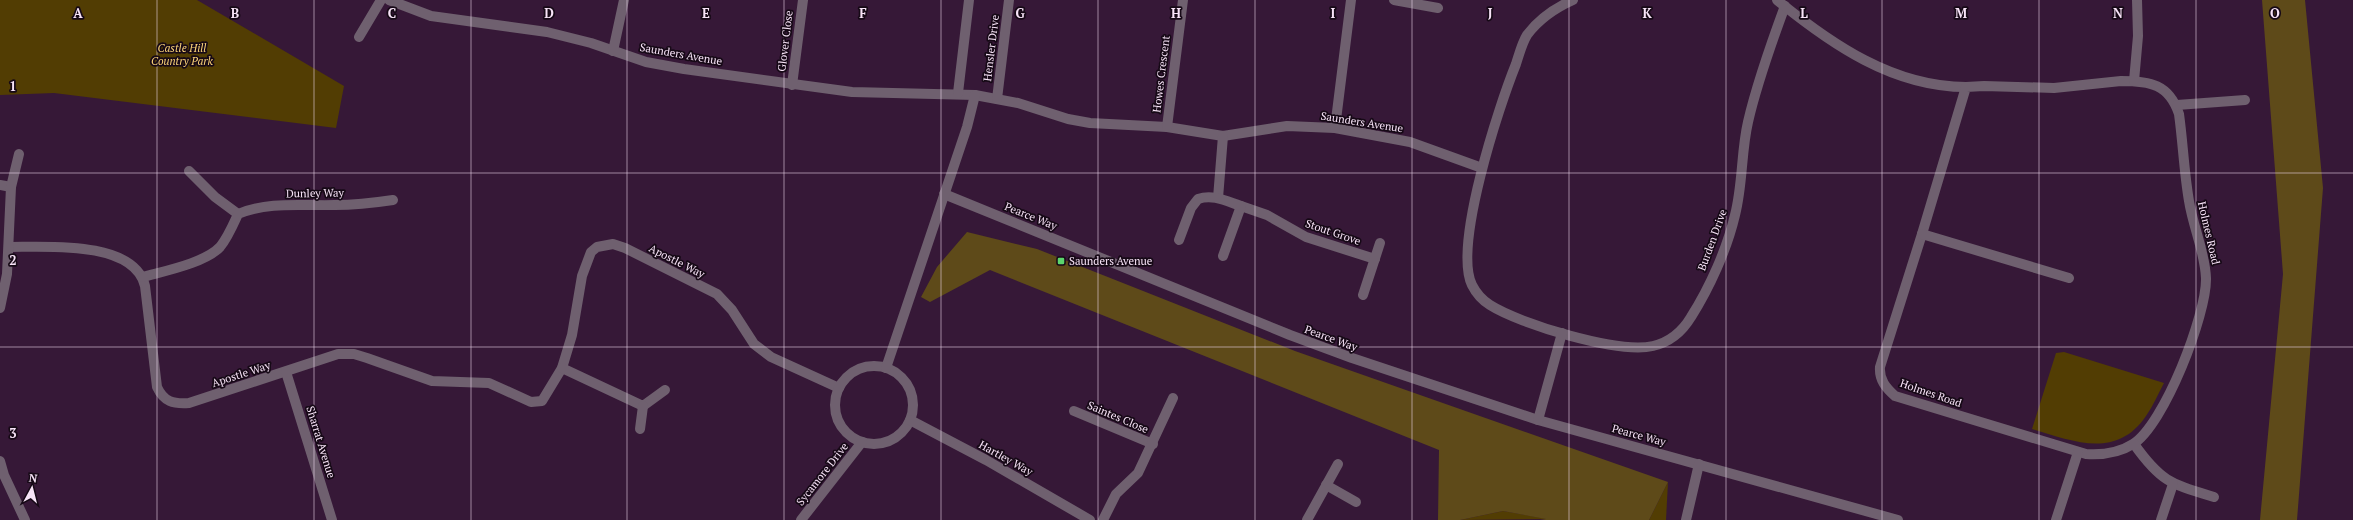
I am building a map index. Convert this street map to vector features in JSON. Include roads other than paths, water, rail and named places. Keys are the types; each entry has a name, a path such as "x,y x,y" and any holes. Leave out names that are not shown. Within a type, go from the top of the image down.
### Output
{"street":[{"path":"359,37 381,0"},
{"name":"Saunders Avenue","path":"389,0 431,16 472,23 527,28 576,39 654,64 792,85 880,93 958,93 975,95 997,99 1068,119 1090,123 1167,127 1223,136 1287,126 1335,128 1410,142 1482,168"},
{"path":"613,51 624,0"},
{"name":"Glover Close","path":"792,85 803,0"},
{"path":"958,93 969,0"},
{"name":"Hensler Drive","path":"997,99 1008,0"},
{"name":"Howes Crescent","path":"1167,127 1182,0"},
{"path":"1335,128 1351,0"},
{"path":"1394,0 1438,8"},
{"name":"Burden Drive","path":"1573,0 1552,10 1527,36 1500,104 1482,168 1468,254 1468,266 1471,283 1482,300 1491,306 1562,333 1611,345 1650,346 1669,340 1691,318 1718,261 1735,216 1748,122 1781,3 1845,50 1870,64 1944,86 1966,87"},
{"path":"2134,81 2138,36 2137,0"},
{"name":"Holmes Road","path":"2134,81 2155,84 2164,89 2172,96 2177,106 2182,133 2189,202 2205,269 2205,291 2195,333 2173,384 2153,424 2134,444 2103,454 2078,452 1895,396 1888,390 1881,379 1880,367 1966,87 1984,86 2054,88 2134,81"},
{"path":"886,368 967,127 975,95"},
{"path":"2177,106 2245,100"},
{"path":"1218,198 1223,136"},
{"path":"0,308 5,288 9,247 11,187 19,154"},
{"path":"9,247 56,246 96,251 124,261 135,268 143,277 183,265 212,253 226,240 238,214 215,197 189,171"},
{"path":"0,185 11,187"},
{"name":"Pearce Way","path":"944,194 1290,335 1352,358 1538,420 1898,520"},
{"name":"Stout Grove","path":"1179,240 1194,203 1203,198 1218,198 1267,215 1306,237 1375,259"},
{"name":"Dunley Way","path":"238,214 271,205 334,205 393,200"},
{"path":"1223,256 1240,206"},
{"path":"1922,234 2069,278"},
{"path":"1363,296 1380,243"},
{"name":"Apostle Way","path":"143,277 158,387 166,400 178,404 188,403 338,354 354,354 432,381 488,383 526,401 538,403 542,401 562,368 572,335 585,264 597,247 613,244 639,255 717,294 732,310 746,334 762,351 771,357 839,388"},
{"path":"1538,420 1562,333"},
{"path":"875,366 886,368 896,373 910,389 913,410 910,420 902,432 890,441 876,444 862,442 846,432 840,425 835,407 839,388 845,379 864,367 875,366"},
{"path":"562,368 642,406"},
{"name":"Sharrat Avenue","path":"286,372 332,520"},
{"path":"642,406 665,390"},
{"name":"Saintes Close","path":"1103,520 1116,494 1138,473 1153,444 1173,398"},
{"path":"640,429 642,406"},
{"name":"Saintes Close","path":"1074,411 1153,444"},
{"name":"Hartley Way","path":"910,420 986,460 1090,520"},
{"name":"Sycamore Drive","path":"801,520 862,442"},
{"path":"2134,444 2154,471 2172,484 2214,497"},
{"path":"2056,520 2078,452"},
{"path":"0,461 4,475 24,520"},
{"path":"1307,520 1338,464"},
{"path":"1686,520 1699,464"},
{"path":"2161,520 2172,484"},
{"path":"1326,485 1356,502"}],"place":[{"name":"Saunders Avenue","path":"1061,261"}],"park label":[{"name":"Castle Hill Country Park","path":"182,54"}]}
